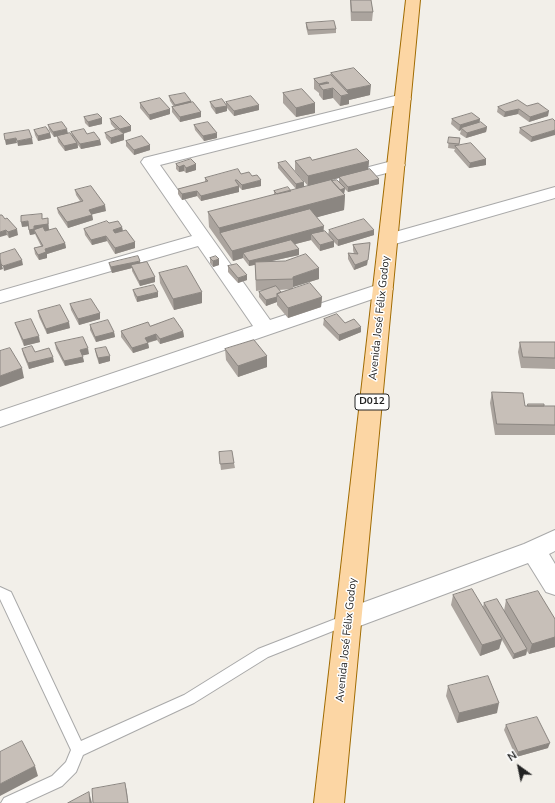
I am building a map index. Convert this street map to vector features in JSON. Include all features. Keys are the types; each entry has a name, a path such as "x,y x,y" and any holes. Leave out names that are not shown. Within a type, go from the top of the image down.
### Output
{"main road":[{"name":"Avenida José Félix Godoy","path":"329,803 413,0"}],"street":[{"path":"265,329 150,162 403,99"},
{"path":"331,182 396,165"},
{"path":"388,240 555,192"},
{"path":"0,297 202,239"},
{"path":"0,419 383,289"},
{"path":"349,619 544,546 555,585"}],"lane":[{"path":"0,592 6,596 78,750"},
{"path":"9,803 57,781 71,767 78,750 189,699 263,653 349,619"}],"building":[{"path":"351,0 371,0 373,12 352,12"},
{"path":"334,21 336,29 308,30 306,23"},
{"path":"354,68 371,85 347,90 331,73"},
{"path":"331,75 349,94 341,96 333,88 323,90 319,85 329,83 319,84 314,79"},
{"path":"302,89 315,103 296,108 283,93"},
{"path":"185,93 191,101 175,105 169,96"},
{"path":"251,96 259,105 234,111 226,102"},
{"path":"160,98 170,109 149,115 140,103"},
{"path":"222,99 227,106 215,108 210,102"},
{"path":"518,100 527,106 538,103 549,111 530,117 519,109 505,112 498,107"},
{"path":"193,102 201,112 180,117 172,107"},
{"path":"472,113 480,119 460,125 452,119"},
{"path":"98,114 102,118 88,122 84,117"},
{"path":"121,116 131,126 120,129 110,119"},
{"path":"553,119 555,121 555,130 532,137 520,128"},
{"path":"62,122 67,129 53,132 48,125"},
{"path":"208,122 217,133 203,136 194,125"},
{"path":"481,122 487,127 467,133 461,128"},
{"path":"46,127 50,133 38,136 34,130"},
{"path":"84,129 87,134 94,132 100,140 80,144 71,132"},
{"path":"118,129 124,134 111,138 105,133"},
{"path":"29,130 32,138 17,141 16,138 5,140 4,134"},
{"path":"70,133 77,143 64,146 57,136"},
{"path":"142,136 150,145 134,150 126,141"},
{"path":"449,137 460,138 459,144 448,143"},
{"path":"471,143 486,159 470,163 455,146"},
{"path":"357,149 369,161 308,176 295,161 310,157 312,160"},
{"path":"191,159 196,164 186,168 184,165 179,167 176,164"},
{"path":"286,161 304,182 296,184 278,163"},
{"path":"238,169 241,174 249,172 252,176 257,175 261,180 242,185 235,180 239,186 201,196 197,191 182,194 178,189 208,181 205,178"},
{"path":"370,169 379,179 348,187 339,177"},
{"path":"331,180 345,195 219,228 208,212"},
{"path":"337,180 345,188 340,190 332,181"},
{"path":"91,186 105,205 89,210 92,215 67,222 57,208 83,201 75,190"},
{"path":"288,187 291,191 277,194 274,191"},
{"path":"310,209 324,226 232,251 220,233"},
{"path":"42,214 42,219 48,218 48,224 34,226 34,229 29,230 28,221 21,222 21,216"},
{"path":"0,215 2,215 5,219 7,218 17,229 8,232 6,230 0,232"},
{"path":"364,219 374,230 338,240 329,230"},
{"path":"107,221 109,223 118,221 122,227 113,230 115,233 126,230 135,242 115,248 106,236 91,240 84,229"},
{"path":"43,227 45,231 56,228 65,243 45,249 46,252 38,255 34,248 43,246 34,230"},
{"path":"325,231 334,241 320,245 311,234"},
{"path":"291,240 299,249 249,261 243,253"},
{"path":"370,243 368,260 355,265 348,253 358,254 353,245"},
{"path":"15,249 22,260 3,266 1,264 0,254"},
{"path":"306,254 319,268 293,277 293,279 256,280 255,262 285,261"},
{"path":"138,256 140,261 111,267 109,263"},
{"path":"216,256 219,259 213,261 210,258"},
{"path":"147,262 155,277 139,281 131,265"},
{"path":"237,264 247,275 238,278 228,266"},
{"path":"187,266 202,292 173,299 159,273"},
{"path":"310,283 322,297 288,308 277,294"},
{"path":"154,285 158,292 137,297 133,290"},
{"path":"276,286 281,292 277,294 277,297 266,300 259,292"},
{"path":"91,299 100,313 78,319 70,304"},
{"path":"60,305 69,322 46,329 38,311"},
{"path":"337,314 345,323 354,319 361,327 339,335 324,319"},
{"path":"174,318 183,331 160,339 156,334 145,338 148,343 132,348 121,331 148,322 150,326"},
{"path":"31,319 39,336 23,340 15,323"},
{"path":"108,320 114,332 95,337 90,325"},
{"path":"83,337 88,348 80,350 83,357 64,361 55,343"},
{"path":"254,340 267,356 238,366 225,349"},
{"path":"520,342 555,342 555,358 523,357"},
{"path":"32,346 35,352 49,348 53,357 28,363 22,349"},
{"path":"106,347 110,356 98,358 95,349"},
{"path":"10,348 22,368 0,376 0,351"},
{"path":"492,392 523,393 525,406 555,406 555,425 497,424"},
{"path":"528,404 544,404 544,406 528,406"},
{"path":"232,451 234,463 220,464 219,452"},
{"path":"472,589 502,639 482,645 453,595"},
{"path":"538,591 555,619 555,637 532,644 506,600"},
{"path":"497,599 527,649 514,654 484,603"},
{"path":"488,676 499,703 459,713 448,686"},
{"path":"537,717 550,743 518,752 506,725"},
{"path":"22,741 35,766 0,784 0,752"},
{"path":"125,783 128,803 93,803 92,789"},
{"path":"89,792 90,803 68,803"}]}
